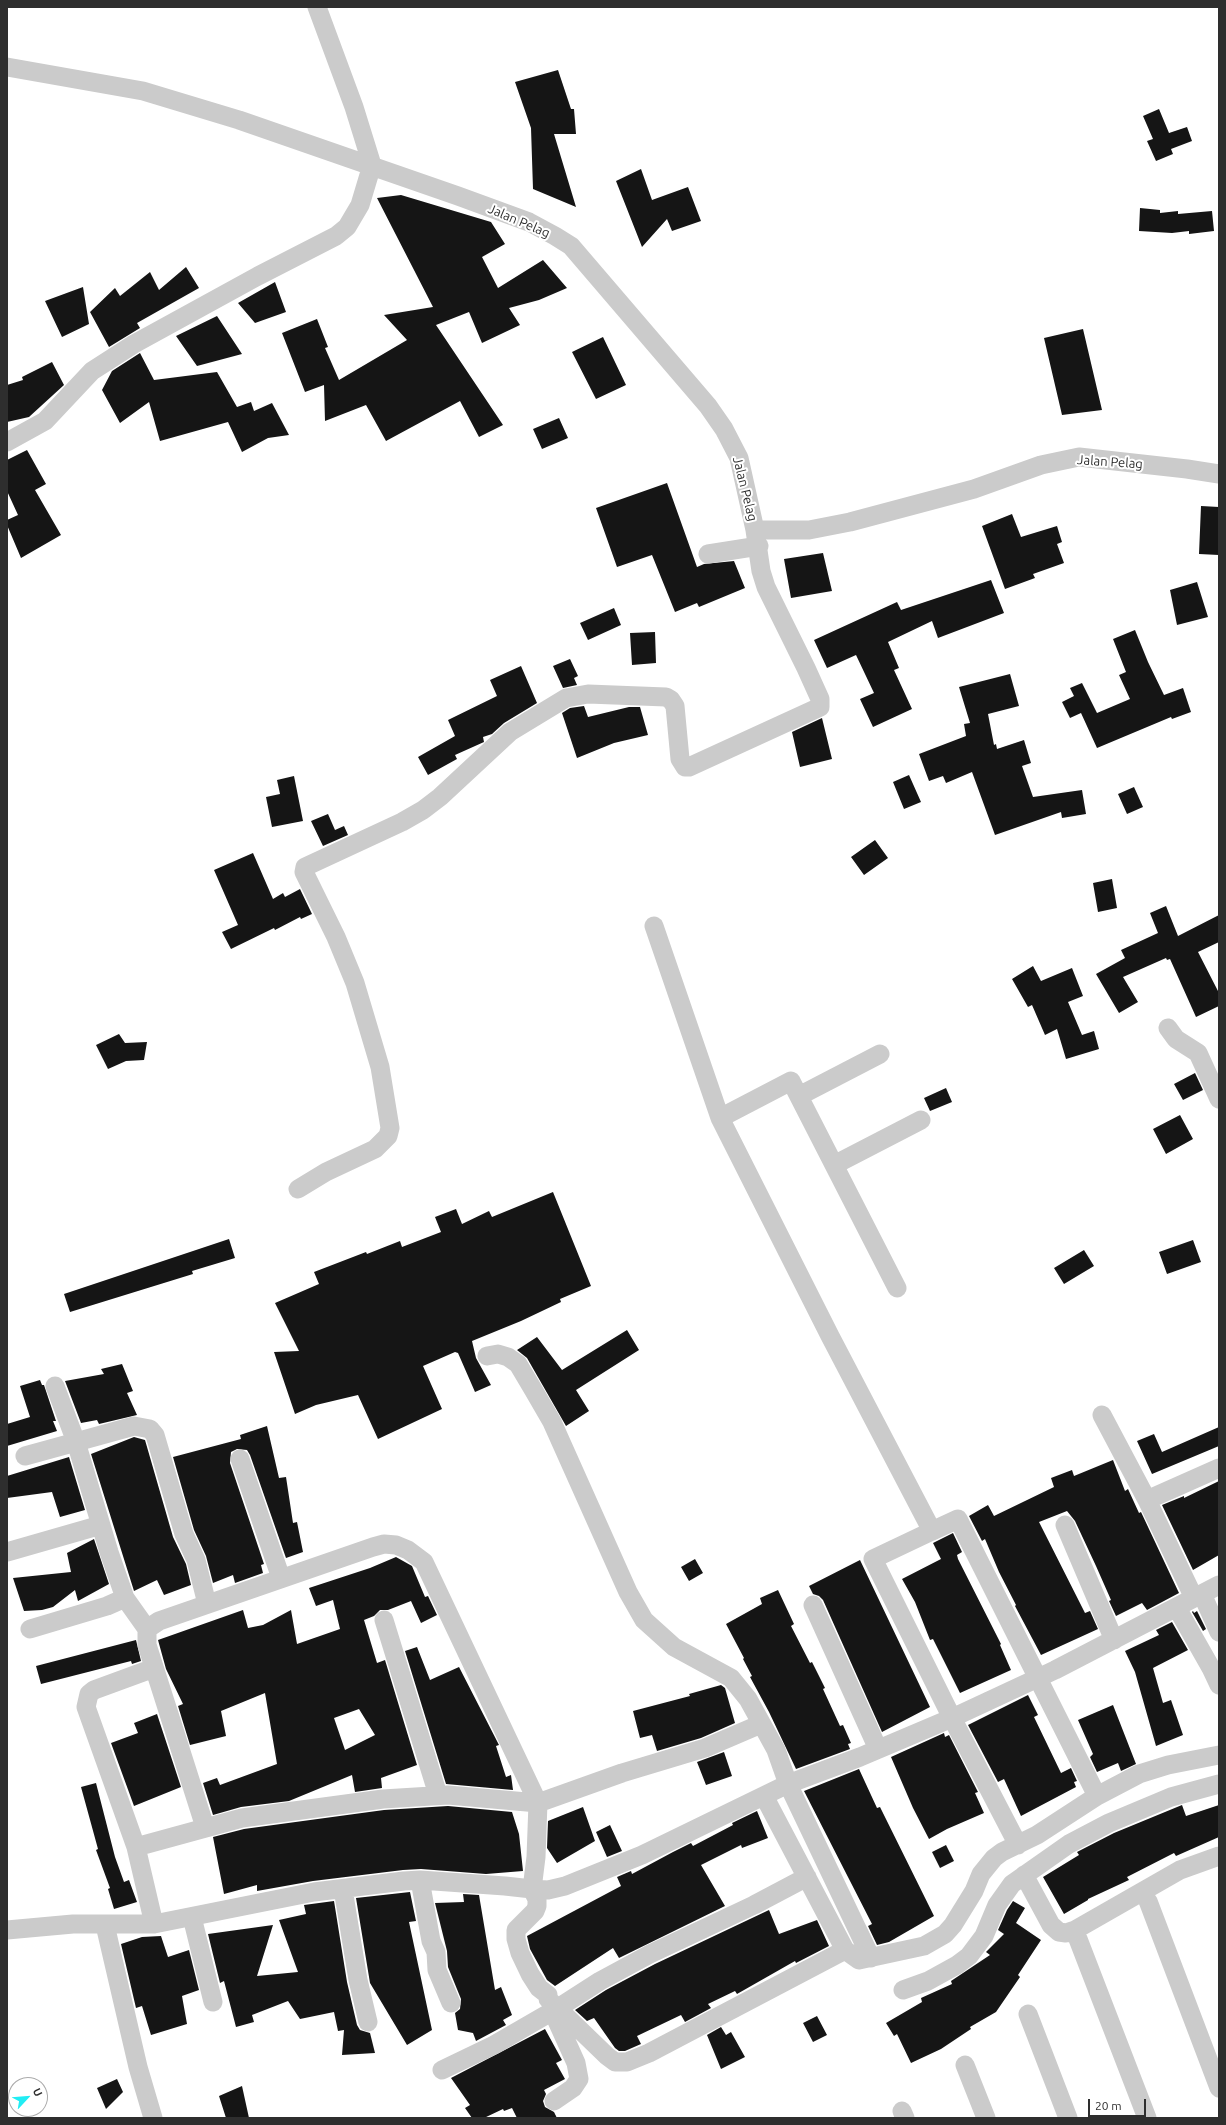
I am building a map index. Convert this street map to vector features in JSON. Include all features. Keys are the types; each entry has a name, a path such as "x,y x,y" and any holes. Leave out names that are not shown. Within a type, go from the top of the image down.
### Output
{"street":[{"path":"7,442 45,421 82,379 134,344 258,276 336,236 347,227 360,205 372,165 354,107 317,7"},
{"name":"Jalan Pelag","path":"7,67 143,91 239,120 372,165 529,222 556,236 571,246 708,406 724,429 739,458 757,538 850,522 974,489 1041,465 1079,457 1219,474"},
{"path":"298,1189 326,1172 375,1149 384,1142 390,1128 380,1067 355,983 336,937 304,872 305,867 402,822 422,810 440,797 510,732 566,698 588,694 666,697 671,700 675,706 680,759 685,766 689,767 796,717 817,709 821,704 820,699 766,587 761,571 757,538 708,554"},
{"path":"654,926 720,1118 932,1531"},
{"path":"1168,1028 1176,1039 1198,1053 1219,1099"},
{"path":"799,1096 880,1054"},
{"path":"720,1118 792,1081 896,1288"},
{"path":"834,1165 921,1120"},
{"path":"486,1356 498,1354 508,1356 518,1364 552,1422 628,1592 644,1620 674,1647 732,1678 748,1699 776,1750 788,1784 871,1958"},
{"path":"55,1386 76,1442 125,1598 147,1629 147,1646 205,1827"},
{"path":"1102,1415 1198,1596 1219,1632"},
{"path":"26,1456 134,1426 150,1429 155,1435 184,1534 196,1560 207,1604"},
{"path":"240,1459 281,1578"},
{"path":"1147,1500 1219,1468"},
{"path":"1018,1844 952,1718 873,1559 958,1519 1036,1678 1097,1796"},
{"path":"7,1552 101,1525"},
{"path":"1065,1525 1114,1640"},
{"path":"147,1629 159,1621 384,1544 396,1545 408,1550 424,1562 538,1803 536,1858 532,1890 537,1899 537,1906 535,1911 516,1930 516,1939 530,1974 539,1988 548,1995 548,1999 555,2010 576,2063 579,2079 573,2088 554,2101"},
{"path":"7,1930 73,1924 154,1924 314,1892 420,1880 505,1886 532,1890 548,1890 581,1881 642,1855 788,1784 952,1718 1114,1640 1219,1585"},
{"path":"30,1629 107,1606 125,1598"},
{"path":"813,1605 878,1749"},
{"path":"1177,1608 1212,1668 1219,1685"},
{"path":"384,1620 438,1795"},
{"path":"154,1668 94,1690 89,1694 86,1701 86,1707 93,1729 136,1847 154,1924"},
{"path":"136,1847 242,1818 383,1799 438,1795 538,1803 622,1772 704,1748 761,1724"},
{"path":"764,1796 845,1950 856,1959 871,1958 924,1946 945,1934 953,1925 987,1865 1002,1852 1071,1814 1097,1796 1140,1774 1182,1762 1219,1755"},
{"path":"903,1990 928,1981 957,1965 969,1956 984,1936 1005,1892 1024,1875 1069,1844 1109,1823 1171,1797 1219,1784"},
{"path":"1024,1875 1051,1925 1059,1932 1066,1933 1075,1930 1180,1870 1219,1856"},
{"path":"442,2070 494,2045 555,2010 600,1981 754,1905 807,1877"},
{"path":"420,1880 431,1941 436,1952 436,1970 451,2003"},
{"path":"342,1889 358,1980 368,2022"},
{"path":"1148,1901 1219,2088"},
{"path":"192,1917 213,2002"},
{"path":"105,1925 138,2067 153,2118"},
{"path":"1078,1939 1147,2118"},
{"path":"555,2010 615,2062 627,2062 707,2024 845,1950"},
{"path":"1028,2014 1068,2118"},
{"path":"965,2065 986,2118"}],"building":[{"path":"558,70 571,109 574,109 576,134 554,134 576,207 533,189 531,128 515,82"},
{"path":"1159,109 1169,133 1187,127 1192,141 1171,149 1173,154 1156,161 1147,141 1153,139 1143,116"},
{"path":"641,169 652,200 688,187 701,221 672,231 667,219 642,247 616,181"},
{"path":"401,195 491,222 505,244 482,257 498,288 543,260 567,288 539,300 509,308 520,325 482,343 469,312 436,325 503,425 479,437 460,401 386,441 366,405 325,421 324,385 305,392 282,333 317,319 328,347 325,348 339,380 407,340 384,315 433,307 377,198"},
{"path":"1140,208 1160,210 1160,213 1178,211 1178,214 1212,211 1214,231 1189,234 1189,231 1172,233 1139,231"},
{"path":"186,267 199,288 137,323 140,328 109,347 90,312 115,288 120,296 150,272 159,290"},
{"path":"275,282 286,312 255,323 238,303"},
{"path":"83,287 89,324 62,337 45,301"},
{"path":"217,316 242,354 197,366 176,336"},
{"path":"1083,329 1102,410 1062,415 1044,338"},
{"path":"603,337 626,385 596,399 572,352"},
{"path":"140,353 154,380 217,372 237,407 251,402 254,411 272,403 289,435 268,438 242,452 228,422 160,441 149,402 120,423 102,390 112,371"},
{"path":"52,362 64,385 29,417 7,422 7,385 23,380 22,377"},
{"path":"559,418 568,438 542,449 533,429"},
{"path":"27,450 46,484 35,490 61,535 21,558 7,525 7,520 18,515 7,491 7,460"},
{"path":"667,483 697,567 704,564 734,561 745,588 699,607 697,603 675,612 652,555 617,567 596,508"},
{"path":"1201,506 1219,507 1219,555 1199,554"},
{"path":"1012,514 1021,537 1057,526 1062,542 1057,544 1064,563 1033,574 1035,578 1005,589 982,526"},
{"path":"823,553 832,591 791,598 784,559"},
{"path":"991,580 1004,613 938,638 932,621 888,642 899,668 894,670 912,709 873,727 860,699 874,693 856,655 827,668 814,640 897,602 901,610"},
{"path":"1197,582 1208,617 1177,625 1170,590"},
{"path":"614,608 621,625 588,640 580,623"},
{"path":"1135,630 1164,695 1183,688 1191,712 1172,719 1171,717 1097,748 1081,713 1070,718 1062,702 1074,696 1070,688 1082,683 1097,713 1130,699 1119,675 1126,672 1113,639"},
{"path":"655,632 656,663 632,665 630,633"},
{"path":"570,659 578,676 574,678 577,685 563,688 553,666"},
{"path":"521,666 537,703 504,723 492,734 483,737 484,742 455,755 457,759 428,775 418,757 455,736 448,720 497,696 490,680"},
{"path":"1010,674 1019,706 988,714 994,745 996,744 997,749 1024,740 1031,763 1022,766 1033,797 1082,790 1086,814 1062,818 1061,812 995,835 972,772 946,783 943,776 929,781 919,754 966,736 964,724 970,723 959,687"},
{"path":"584,706 588,717 629,707 640,707 648,735 614,743 577,758 562,713 570,708"},
{"path":"822,718 832,759 800,767 792,732"},
{"path":"909,775 921,802 904,809 893,782"},
{"path":"294,776 303,821 272,827 266,797 280,794 277,780"},
{"path":"1134,787 1143,807 1127,814 1118,794"},
{"path":"328,814 335,830 344,826 348,835 323,846 311,821"},
{"path":"875,840 888,858 864,875 851,857"},
{"path":"253,853 273,899 283,893 285,897 300,889 312,914 301,919 300,917 275,930 274,928 231,949 222,932 238,925 214,870"},
{"path":"1112,879 1117,908 1098,912 1093,883"},
{"path":"1166,906 1178,936 1219,915 1219,942 1198,952 1219,993 1219,1006 1196,1017 1170,959 1167,960 1166,958 1123,977 1138,1002 1119,1013 1096,974 1125,958 1121,950 1158,933 1150,913"},
{"path":"1033,966 1041,981 1072,968 1083,996 1068,1002 1082,1035 1094,1031 1099,1049 1066,1059 1057,1029 1045,1035 1032,1005 1028,1007 1012,979"},
{"path":"119,1034 125,1043 147,1042 144,1060 126,1061 108,1069 96,1045"},
{"path":"1195,1073 1203,1090 1183,1100 1174,1084"},
{"path":"946,1088 952,1102 930,1111 924,1098"},
{"path":"1180,1115 1193,1139 1166,1154 1153,1129"},
{"path":"553,1192 591,1286 560,1299 561,1302 521,1321 472,1341 476,1358 491,1385 475,1392 458,1353 455,1352 423,1366 442,1409 378,1439 358,1395 316,1405 295,1414 274,1352 299,1351 275,1303 319,1284 314,1272 400,1241 402,1247 441,1232 435,1217 456,1209 462,1224 489,1211 492,1217"},
{"path":"229,1239 235,1258 192,1271 193,1274 70,1312 64,1294"},
{"path":"1193,1240 1201,1262 1167,1274 1159,1252"},
{"path":"1084,1250 1094,1266 1064,1284 1054,1268"},
{"path":"627,1330 639,1350 576,1390 589,1411 566,1426 527,1358 517,1350 537,1337 562,1370"},
{"path":"122,1364 133,1391 127,1393 137,1415 99,1424 97,1420 81,1423 65,1381 104,1374 101,1369"},
{"path":"40,1380 42,1385 44,1385 56,1421 53,1421 57,1431 7,1446 7,1424 30,1417 20,1386"},
{"path":"267,1426 279,1478 286,1477 293,1523 297,1522 303,1552 286,1558 250,1455 247,1450 237,1449 231,1452 230,1463 264,1564 261,1565 263,1573 235,1583 233,1575 213,1583 206,1556 194,1530 173,1457 241,1439 240,1435"},
{"path":"1219,1427 1219,1446 1152,1474 1137,1441 1154,1434 1162,1452"},
{"path":"134,1437 145,1440 173,1537 186,1564 191,1585 164,1595 157,1580 134,1591 91,1454"},
{"path":"69,1457 85,1510 60,1517 52,1492 7,1498 7,1476"},
{"path":"1113,1460 1125,1491 1128,1489 1139,1513 1141,1512 1179,1593 1147,1610 1142,1603 1116,1616 1109,1601 1111,1600 1075,1521 1067,1511 1039,1522 1085,1613 1090,1611 1098,1629 1041,1655 1015,1606 1016,1605 999,1572 985,1539 982,1541 969,1516 988,1505 994,1516 1054,1487 1051,1478 1072,1470 1074,1476"},
{"path":"1219,1481 1219,1555 1193,1570 1162,1505 1184,1496 1184,1498"},
{"path":"953,1533 962,1552 957,1555 958,1559 1001,1644 1000,1645 1011,1670 960,1693 933,1639 930,1640 915,1602 902,1579 941,1559 933,1543"},
{"path":"94,1539 109,1584 78,1601 75,1590 53,1607 42,1610 24,1611 13,1578 71,1572 67,1553"},
{"path":"396,1557 412,1566 425,1597 428,1596 437,1615 421,1623 411,1601 388,1610 380,1610 374,1616 364,1620 377,1663 385,1660 417,1765 381,1778 382,1788 355,1792 352,1775 289,1801 241,1807 213,1815 203,1783 217,1778 220,1785 277,1764 265,1693 221,1711 226,1736 190,1745 178,1706 183,1704 166,1669 158,1640 243,1610 248,1628 263,1625 291,1610 297,1644 340,1629 333,1600 316,1606 309,1588 370,1568","holes":["359,1709 375,1735 345,1750 334,1718"]},
{"path":"695,1559 703,1573 689,1581 681,1567"},
{"path":"860,1560 930,1707 882,1732 823,1600 819,1596 813,1594 809,1586"},
{"path":"778,1590 794,1624 791,1626 810,1663 812,1662 825,1688 823,1689 840,1726 843,1725 851,1743 848,1744 850,1749 796,1769 769,1712 750,1677 752,1676 743,1659 744,1658 726,1624 762,1604 760,1598"},
{"path":"1193,1611 1194,1613 1197,1611 1206,1629 1203,1631 1192,1612"},
{"path":"1172,1622 1188,1650 1153,1668 1163,1703 1171,1700 1183,1735 1156,1746 1135,1672 1125,1651 1159,1635 1156,1630"},
{"path":"136,1640 141,1661 132,1664 131,1661 41,1684 36,1666"},
{"path":"417,1647 430,1680 459,1667 499,1745 496,1746 506,1777 511,1775 513,1790 446,1784 405,1651"},
{"path":"721,1685 725,1688 735,1723 701,1738 657,1751 652,1735 640,1738 633,1711 690,1696 689,1694"},
{"path":"1028,1695 1038,1715 1034,1717 1061,1773 1071,1768 1077,1781 1074,1782 1076,1787 1021,1816 1004,1779 998,1782 968,1725"},
{"path":"1113,1705 1136,1764 1121,1771 1118,1763 1097,1772 1090,1757 1093,1754 1078,1720"},
{"path":"157,1714 181,1787 134,1806 111,1743 138,1733 134,1723"},
{"path":"944,1733 945,1737 949,1735 978,1792 975,1793 984,1813 947,1829 929,1839 913,1808 891,1757"},
{"path":"724,1752 732,1776 706,1785 697,1762"},
{"path":"859,1769 877,1808 880,1807 934,1916 889,1942 877,1945 868,1926 872,1924 804,1791"},
{"path":"96,1783 115,1857 124,1882 129,1880 137,1902 114,1909 108,1889 110,1888 96,1850 98,1849 81,1787"},
{"path":"1182,1805 1186,1816 1219,1805 1219,1837 1176,1856 1174,1853 1127,1877 1129,1880 1088,1899 1064,1914 1043,1877 1079,1855 1077,1852 1114,1833"},
{"path":"448,1806 512,1812 519,1834 523,1871 486,1874 421,1869 403,1870 313,1881 257,1891 257,1885 224,1894 213,1837 244,1829 384,1810"},
{"path":"583,1807 595,1841 557,1863 547,1848 548,1821"},
{"path":"757,1811 768,1838 742,1848 741,1845 701,1865 725,1906 619,1958 613,1948 555,1986 547,1980 530,1949 527,1936 621,1886 617,1877 631,1871 632,1874 691,1843 693,1846 733,1825 732,1823"},
{"path":"610,1825 622,1851 607,1857 596,1832"},
{"path":"946,1845 954,1861 940,1868 932,1852"},
{"path":"410,1892 416,1921 409,1922 432,2030 407,2045 370,1983 356,1898"},
{"path":"463,1894 479,1895 495,1990 501,1987 512,2015 503,2020 506,2025 476,2041 473,2033 458,2030 455,2013 460,2009 461,1999 448,1967 447,1951 435,1903 464,1902"},
{"path":"334,1901 347,1982 357,2025 360,2030 370,2033 375,2053 342,2055 344,2030 338,2031 334,2012 300,2019 288,2001 252,2015 254,2022 236,2027 224,1981 220,1983 208,1934 273,1925 257,1976 298,1972 279,1920 306,1914 304,1905"},
{"path":"1013,1901 1025,1908 1016,1923 1041,1940 1018,1975 1020,1977 996,2012 970,2027 971,2029 941,2049 911,2063 897,2034 894,2036 886,2023 922,2002 921,1998 952,1984 951,1981 990,1955 986,1952 1004,1934 998,1930"},
{"path":"769,1910 779,1934 817,1920 829,1946 796,1963 795,1961 737,1994 735,1991 708,2004 711,2008 685,2022 681,2015 637,2036 641,2044 625,2051 619,2051 615,2048 594,2018 587,2021 575,2010 606,1990 655,1964"},
{"path":"161,1936 168,1957 189,1950 199,1990 182,1996 187,2024 151,2035 142,2006 136,2008 121,1944 142,1937"},
{"path":"817,2016 827,2035 813,2042 803,2023"},
{"path":"721,2027 726,2035 731,2032 745,2057 721,2069 707,2035"},
{"path":"545,2029 562,2060 556,2063 565,2079 544,2090 546,2094 543,2101 545,2107 554,2112 557,2118 517,2118 512,2108 504,2111 503,2109 484,2118 472,2118 465,2108 470,2105 451,2078"},
{"path":"117,2079 123,2092 106,2109 97,2088"},
{"path":"242,2086 249,2118 226,2118 219,2096"}]}
